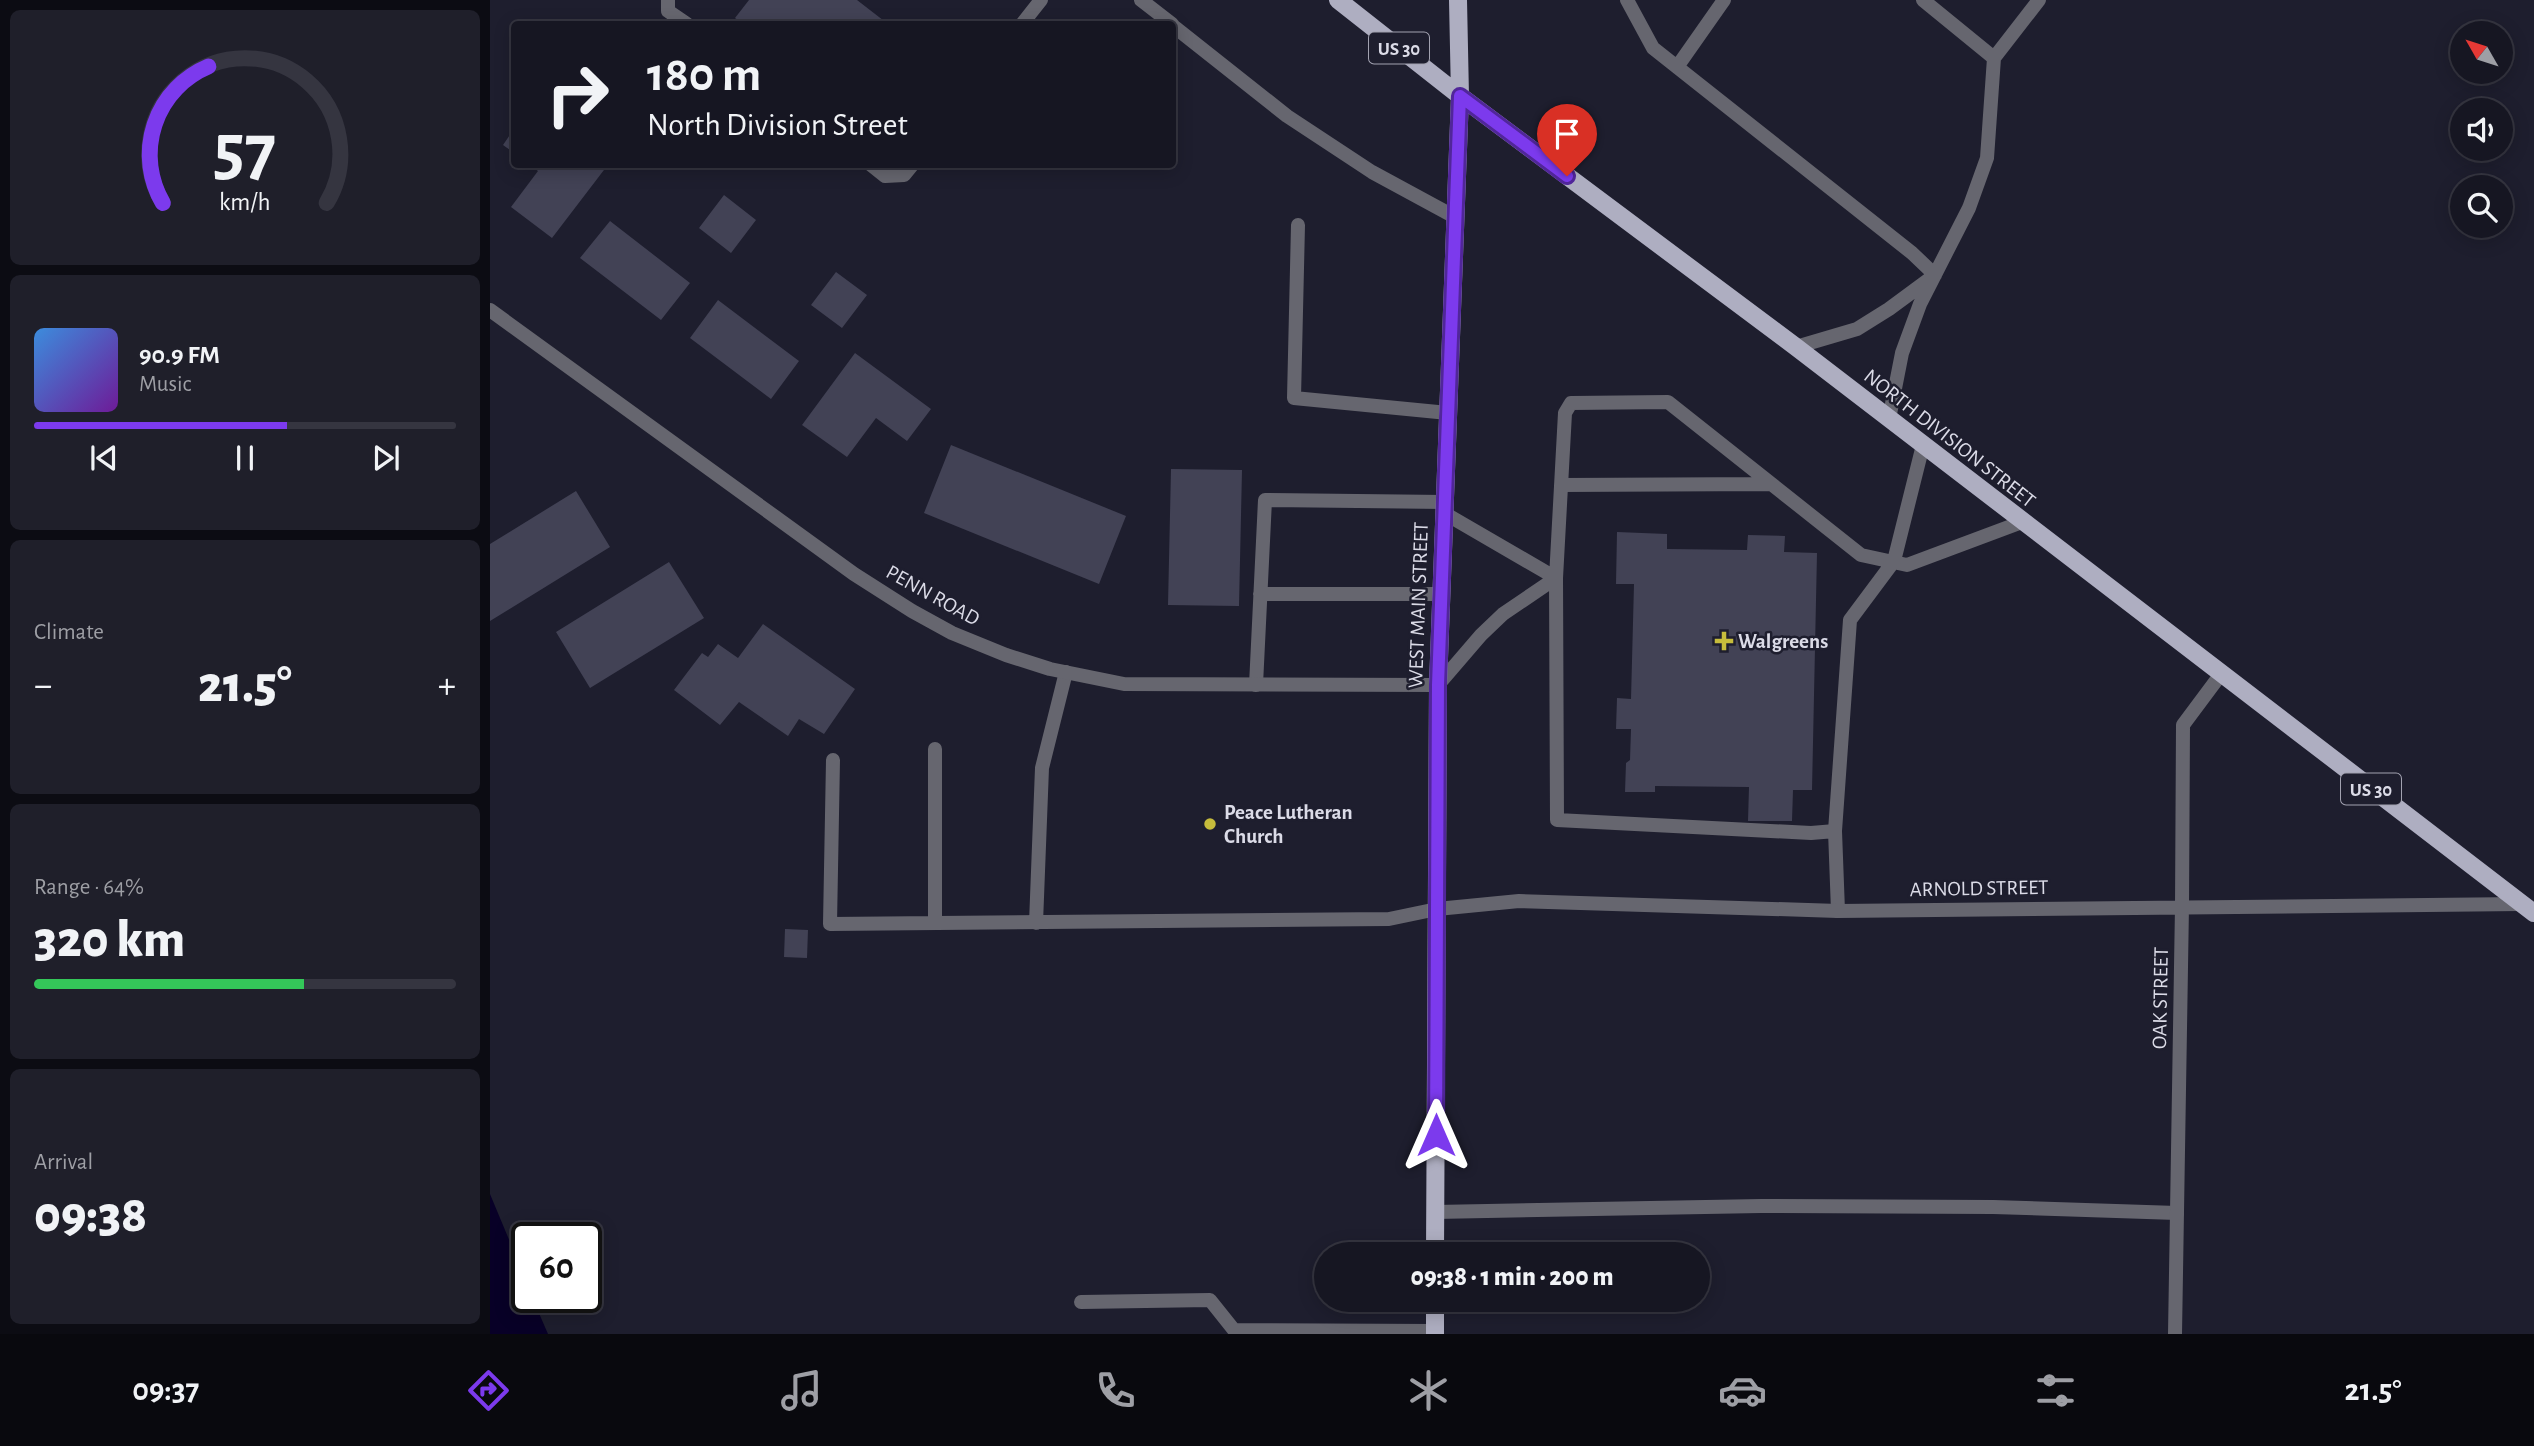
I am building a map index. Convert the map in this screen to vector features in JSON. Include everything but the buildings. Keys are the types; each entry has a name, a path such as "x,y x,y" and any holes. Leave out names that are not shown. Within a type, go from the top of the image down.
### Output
{"main road":[{"name":"NORTH DIVISION STREET","path":"1338,0 1460,96 1796,347 2528,909"},
{"name":"WEST MAIN STREET","path":"1435,1242 1438,685 1460,96 1458,0"},
{"path":"1435,1312 1435,1333"}],"street":[{"path":"668,0 668,11 683,21"},
{"path":"1024,21 1041,0"},
{"path":"1141,0 1167,21"},
{"path":"1628,0 1653,48 1912,253 1935,275"},
{"path":"1677,67 1724,0"},
{"path":"1923,0 1994,58"},
{"path":"1889,419 1902,353 1920,304 1969,208 1987,158 1994,58 2039,0"},
{"path":"1176,28 1298,123 1372,172 1455,217"},
{"path":"875,168 885,176 904,176 910,168"},
{"path":"1298,225 1294,398 1448,413"},
{"path":"1796,347 1857,329 1935,275"},
{"name":"PENN ROAD","path":"490,310 854,574 952,633 1006,655 1066,672 1124,684 1438,685"},
{"path":"1835,831 1811,833 1558,820 1556,578 1564,413 1571,403 1668,402 1861,555 1907,565 2022,522"},
{"path":"1838,911 1835,831 1850,620 1894,561 1923,445"},
{"path":"1561,485 1772,484"},
{"path":"1256,685 1265,499 1445,507 1512,554 1556,578"},
{"path":"1438,685 1503,614 1556,578"},
{"path":"1260,594 1441,594"},
{"path":"1037,923 1042,768 1066,672"},
{"name":"OAK STREET","path":"2175,1334 2183,725 2221,674"},
{"path":"935,749 935,923"},
{"name":"ARNOLD STREET","path":"833,760 830,924 1389,919 1437,909 1520,901 1838,911 2182,906 2528,909"},
{"path":"1435,1212 1802,1206 1993,1207 2177,1213"},
{"path":"1081,1302 1210,1300 1234,1331 1435,1333"}],"shaded area":[{"path":"490,1194 511,1245 511,1313 539,1313 548,1334 490,1334"}],"place":[{"name":"Walgreens","path":"1724,641"},
{"name":"Peace Lutheran Church","path":"1210,824"}],"route":[{"path":"1436,1135 1438,685 1460,96 1567,176"}]}
